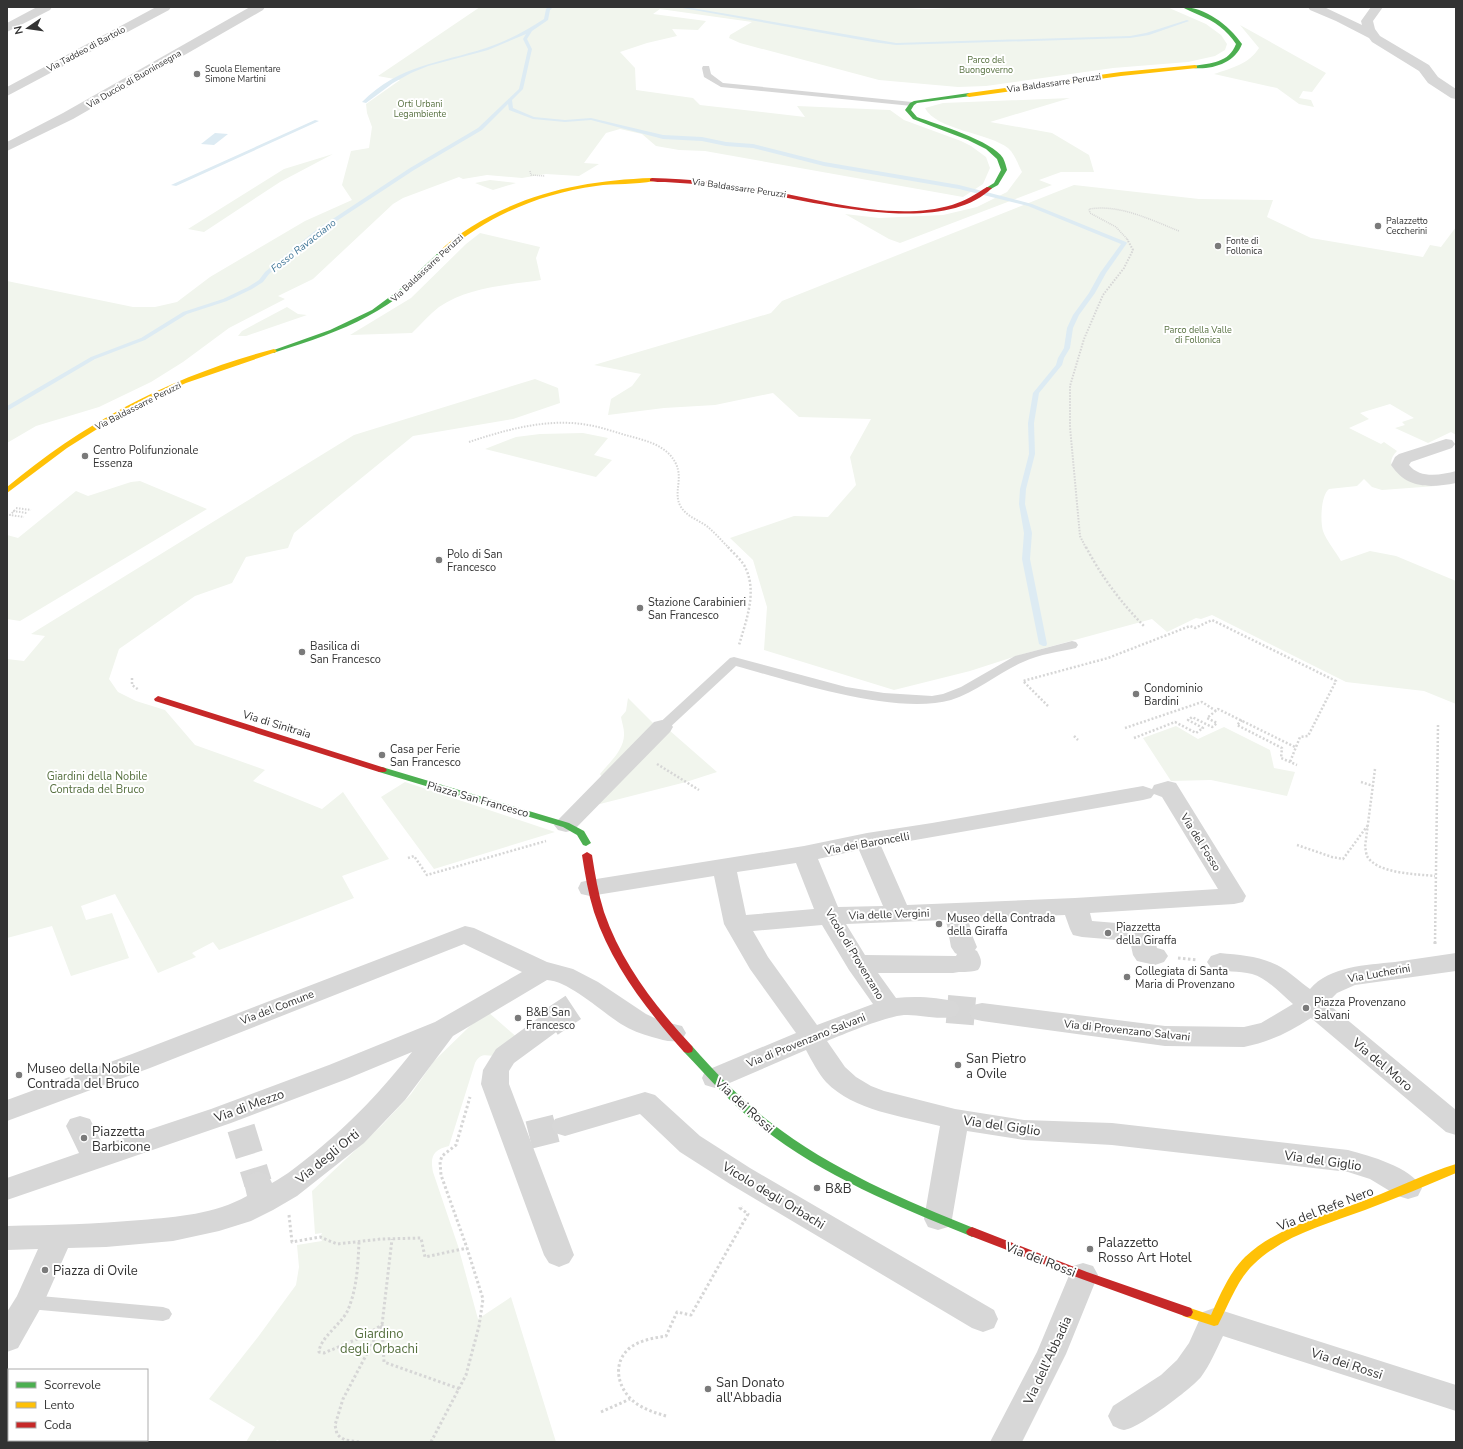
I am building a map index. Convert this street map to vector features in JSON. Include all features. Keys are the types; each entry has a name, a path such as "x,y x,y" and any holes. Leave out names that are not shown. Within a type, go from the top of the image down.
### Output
{"street":[{"path":"7,28 46,7"},
{"name":"Via Taddeo di Bartolo","path":"7,92 165,7"},
{"name":"Via Duccio di Buoninsegna","path":"7,147 68,116 259,7"},
{"name":"Via Baldassarre Peruzzi","path":"7,490 40,463 73,441 162,391 332,330 376,311 397,296 451,243 470,228 498,213 542,197 581,188 624,182 673,180 732,186 848,206 896,211 937,210 971,201 992,187 1000,179 1003,171 1003,164 997,154 984,144 915,118 908,110 912,104 932,99 1026,88 1121,74 1204,66 1221,62 1235,54 1239,44 1232,34 1211,19 1184,7"},
{"path":"1314,7 1336,16 1372,35 1381,43 1424,68 1450,75"},
{"path":"1372,35 1367,21 1377,7"},
{"path":"1424,68 1433,80 1456,95"},
{"path":"1446,444 1405,458 1401,461 1400,465 1407,474 1418,479 1434,480 1456,477"},
{"name":"Via di Sinitraia","path":"158,699 390,772"},
{"path":"586,843 584,836 573,828 638,752 662,727"},
{"name":"Piazza San Francesco","path":"390,772 573,828"},
{"name":"Via dei Baroncelli","path":"590,888 724,867 805,858 867,841 932,831 1158,790"},
{"name":"Via del Fosso","path":"1158,790 1234,896"},
{"path":"867,841 898,913"},
{"name":"Via dei Rossi","path":"587,855 590,888 602,924 615,950 637,986 673,1033 715,1078 757,1119 796,1146 841,1173 938,1220 1083,1275 1214,1321 1456,1398"},
{"name":"Vicolo di Provenzano","path":"805,858 829,916 858,964 889,1008"},
{"name":"Via del Giglio","path":"724,867 736,924 759,963 812,1037 826,1062 835,1074 846,1084 862,1093 896,1105 955,1118 1024,1130 1112,1134 1334,1159 1363,1164 1387,1174 1408,1188"},
{"name":"Via delle Vergini","path":"736,924 829,916 898,913 960,942 1075,906 1134,915 1234,896"},
{"path":"1075,906 1082,929 1134,915 1146,955 1155,956"},
{"name":"Via del Comune","path":"7,1111 141,1061 465,934 544,971"},
{"path":"858,964 960,942"},
{"path":"1220,962 1261,967 1311,1004"},
{"name":"Via Lucherini","path":"1311,1004 1326,988 1354,976 1446,963"},
{"path":"544,971 554,971 560,973 589,997 643,1024 673,1033"},
{"name":"Via degli Orti","path":"58,1237 106,1235 198,1225 241,1213 269,1191 334,1154 376,1115 396,1093 444,1029 544,971"},
{"name":"Via di Provenzano Salvani","path":"982,1012 1165,1036 1237,1038 1255,1036 1268,1032 1311,1004"},
{"name":"Via del Moro","path":"1311,1004 1456,1125"},
{"name":"Via di Provenzano Salvani","path":"715,1078 812,1037 889,1008 905,1006 947,1009"},
{"path":"550,1023 504,1056 496,1070 495,1084 522,1137 559,1254"},
{"name":"Via di Mezzo","path":"7,1188 95,1158 231,1123 338,1072 444,1029"},
{"name":"Vicolo degli Orbachi","path":"565,1126 644,1102 690,1144 740,1176 983,1319"},
{"path":"938,1220 955,1118"},
{"path":"80,1126 95,1158"},
{"name":"Via del Refe Nero","path":"1214,1321 1237,1276 1248,1261 1280,1238 1456,1168"},
{"path":"7,1238 58,1237 29,1302 7,1339"},
{"name":"Via dell'Abbadia","path":"1006,1442 1052,1354 1083,1275"},
{"path":"1124,1416 1170,1385 1188,1370 1194,1362 1214,1321"}],"lane":[{"path":"706,68 707,75 721,85 912,104"},
{"path":"662,727 734,661 828,687 861,694 918,700 945,697 958,693 1020,659 1072,645"},
{"path":"29,1302 163,1314"}],"path":[{"path":"1145,627 1131,612 1095,565 1080,536 1070,427 1070,386 1084,339 1103,295 1124,268 1133,250 1129,241 1118,228 1090,213 1089,210 1094,208 1104,208 1132,214 1179,231"},
{"path":"469,442 521,427 552,423 577,423 594,426 652,443 669,454 677,464 680,477 677,494 680,506 688,514 709,528 745,566 748,574 750,584 748,611 734,661"},
{"path":"12,507 31,510"},
{"path":"17,508 10,515 24,517"},
{"path":"13,511 27,513"},
{"path":"1048,706 1023,681 1108,658 1190,626 1195,628 1212,620 1336,681 1308,736 1300,737 1290,762"},
{"path":"1125,728 1202,702 1216,711"},
{"path":"1134,738 1175,722 1196,733 1203,728 1188,720 1192,718 1212,727 1217,723 1207,718 1218,709 1295,747"},
{"path":"1242,720 1237,725 1282,748 1281,758 1297,765"},
{"path":"1438,725 1435,876 1446,963"},
{"path":"1074,736 1078,740"},
{"path":"638,752 698,790"},
{"path":"1375,769 1365,851 1370,861 1386,870 1435,876"},
{"path":"1361,782 1373,786"},
{"path":"1297,845 1332,857 1343,859 1355,840 1368,824"},
{"path":"408,858 414,856 427,875 573,828"},
{"path":"1155,956 1220,962"},
{"path":"431,1442 460,1389 472,1357 483,1299 467,1248 441,1175 439,1165 441,1156 453,1148 457,1142 471,1096"},
{"path":"269,1191 292,1242 320,1237 337,1244 421,1238 425,1257 467,1248"},
{"path":"666,1416 647,1410 630,1399 622,1388 617,1375 618,1363 624,1353 641,1341 666,1336 677,1312 691,1316 748,1214"},
{"path":"392,1239 382,1325 384,1362 460,1389"},
{"path":"359,1242 355,1284 350,1305 340,1323 320,1346 319,1352 324,1353 362,1337 382,1325"},
{"path":"359,1442 345,1440 340,1437 337,1434 335,1425 343,1399 382,1325"},
{"path":"601,1412 630,1399"}],"green space":[{"path":"480,7 887,7 926,9 976,7 1167,7 1206,24 1221,35 1227,44 1225,50 1215,56 1188,62 1113,68 986,86 958,87 879,80 740,43 729,38 730,35 752,22 660,9 653,14 706,21 698,30 672,29 677,36 647,43 620,52 635,68 636,90 693,98 700,105 805,117 797,106 890,110 904,120 961,141 986,157 990,168 983,184 963,197 705,151 679,150 656,146 642,134 620,129 606,133 584,163 599,164 579,176 546,174 522,178 487,175 463,179 459,177 403,198 393,204 313,279 278,296 285,299 229,328 183,362 151,382 99,407 36,426 7,443 7,281 133,307 155,307 177,302 210,277 305,221 352,200 342,185 351,151 369,148 372,127 367,113 366,104 400,80 378,76"},
{"path":"1240,25 1326,73 1312,92 1303,91 1299,98 1311,100 1314,107 1299,104 1277,88 1214,74 1245,62 1259,48"},
{"path":"1070,98 990,122 1052,133 1089,155 1094,172 1061,172 1039,180 1052,185 900,243 889,239 845,214 879,218 943,215 977,207 1007,192 1022,172 1008,148 989,139 940,121 931,115 925,108 943,103"},
{"path":"333,154 280,182 204,232 188,229 284,169"},
{"path":"490,180 516,183 493,190 475,183"},
{"name":"Parco della Valle di Follonica","path":"1074,185 1199,199 1273,200 1267,217 1311,238 1423,257 1430,245 1441,247 1456,227 1456,435 1451,432 1428,443 1395,428 1405,425 1402,422 1414,418 1390,404 1360,413 1369,419 1349,428 1381,444 1384,442 1397,451 1392,459 1392,465 1396,471 1412,479 1436,486 1382,490 1372,487 1364,479 1357,486 1329,489 1324,497 1321,515 1324,535 1341,561 1370,551 1396,556 1456,581 1456,704 1424,691 1346,682 1212,615 1201,619 1196,618 1167,632 1152,619 1023,654 970,671 894,690 764,650 767,607 753,560 730,538 794,516 828,517 856,485 850,457 871,419 799,417 773,393 715,405 664,408 608,415 611,399 632,386 641,374 594,365 771,313 782,301"},
{"path":"480,233 540,247 536,258 541,280 488,288 450,300 439,307 412,333 350,335 411,298 466,244"},
{"path":"287,307 298,314 307,315 246,336 238,336 242,331"},
{"name":"Giardini della Nobile Contrada del Bruco","path":"535,379 558,388 560,403 513,419 413,436 294,533 288,548 246,557 232,583 195,596 119,649 109,679 118,692 136,701 165,710 195,745 265,770 253,781 322,809 343,792 389,859 342,876 354,898 219,950 213,942 192,953 196,957 158,973 115,894 81,906 86,920 112,913 129,958 71,976 52,926 7,938 7,659 24,661 45,636 31,634 354,435"},
{"path":"583,433 608,438 594,455 612,460 596,477 485,449 516,437 540,434"},
{"path":"140,481 207,509 20,621 7,619 7,535 18,538 76,491 88,496 131,482"},
{"path":"628,698 654,724 602,777 600,774 616,755 624,739 621,717 626,711"},
{"path":"1176,726 1198,739 1224,727 1270,750 1274,768 1295,772 1287,796 1211,780 1171,781 1143,738"},
{"path":"669,730 717,772 686,782 596,805"},
{"path":"405,782 555,832 434,869 381,797"},
{"name":"Giardino degli Orbachi","path":"488,1012 519,1039 501,1054 494,1056 485,1055 480,1057 475,1063 449,1146 434,1154 432,1162 433,1172 458,1246 478,1319 511,1297 556,1442 282,1442 277,1440 275,1442 246,1442 255,1427 209,1399 258,1337 296,1285 299,1267 297,1245 322,1241 320,1237 322,1233 315,1234 312,1191 382,1125 411,1094 434,1061 470,1026"}],"shaded area":[{"path":"215,133 228,134 214,145 201,144"}],"waterway":[{"name":"Fosso Ravacciano","path":"530,30 546,20 548,9 551,7"},
{"path":"679,7 896,44 1130,37 1147,34 1187,21"},
{"name":"Fosso Ravacciano","path":"7,409 93,358 143,339 185,313 225,300 250,288 261,281 267,273 318,231 412,169 480,129 521,89 530,49 525,39 530,30"},
{"path":"364,102 391,82 418,68 487,49 506,42 530,30"},
{"path":"510,100 511,109 533,118 565,121 591,119 663,137 702,139 726,144 753,146 824,164 959,187 1030,205 1124,243 1076,315 1070,328 1067,348 1059,365 1036,393 1031,423 1032,454 1023,489 1022,504 1028,533 1026,559 1043,644"},
{"path":"174,185 317,121"}],"tunnel":[{"path":"956,916 961,936"},
{"path":"550,1023 583,1001"},
{"path":"947,1009 982,1012"},
{"path":"529,1135 565,1126"},
{"path":"241,1128 258,1183"}],"traffic: fast":[{"path":"1184,7 1222,25 1239,44 1237,51 1228,60 1215,64 1195,67"},
{"path":"969,95 916,102 912,104 908,110 915,118 970,139 988,148 1000,158 1004,170 996,184 989,188"},
{"path":"274,351 333,331 361,319 387,303 401,292 441,253"},
{"path":"382,770 566,825 581,833 586,843"},
{"path":"688,1049 745,1108 788,1142 839,1173 865,1186 972,1232"}],"traffic: slow":[{"path":"969,95 1121,74 1195,67"},
{"path":"441,253 463,235 486,220 512,207 539,197 567,189 595,184 652,180"},
{"path":"7,491 65,446 127,408 171,387 274,351"},
{"path":"1187,1312 1214,1321 1229,1290 1243,1267 1261,1251 1288,1234 1456,1168"}],"traffic: jam":[{"path":"652,180 722,185 858,208 906,213 951,207 971,199 989,188"},
{"path":"158,699 382,770"},
{"path":"587,855 599,911 621,960 651,1005 688,1049"},
{"path":"972,1232 1083,1275 1187,1312"}],"place":[{"name":"Scuola Elementare Simone Martini","path":"197,74"},
{"name":"Palazzetto Ceccherini","path":"1378,226"},
{"name":"Fonte di Follonica","path":"1218,246"},
{"name":"Centro Polifunzionale Essenza","path":"85,456"},
{"name":"Polo di San Francesco","path":"439,560"},
{"name":"Stazione Carabinieri San Francesco","path":"640,608"},
{"name":"Basilica di San Francesco","path":"302,652"},
{"name":"Condominio Bardini","path":"1136,694"},
{"name":"Casa per Ferie San Francesco","path":"382,755"},
{"name":"Museo della Contrada della Giraffa","path":"939,924"},
{"name":"Piazzetta della Giraffa","path":"1108,933"},
{"name":"Collegiata di Santa Maria di Provenzano","path":"1127,977"},
{"name":"Piazza Provenzano Salvani","path":"1306,1008"},
{"name":"B&B San Francesco","path":"518,1018"},
{"name":"San Pietro a Ovile","path":"958,1065"},
{"name":"Museo della Nobile Contrada del Bruco","path":"19,1075"},
{"name":"Piazzetta Barbicone","path":"84,1138"},
{"name":"B&B","path":"817,1188"},
{"name":"Palazzetto Rosso Art Hotel","path":"1090,1249"},
{"name":"Piazza di Ovile","path":"45,1270"},
{"name":"San Donato all'Abbadia","path":"708,1389"}],"park label":[{"name":"Parco del Buongoverno","path":"986,66"},
{"name":"Orti Urbani Legambiente","path":"420,110"}]}
